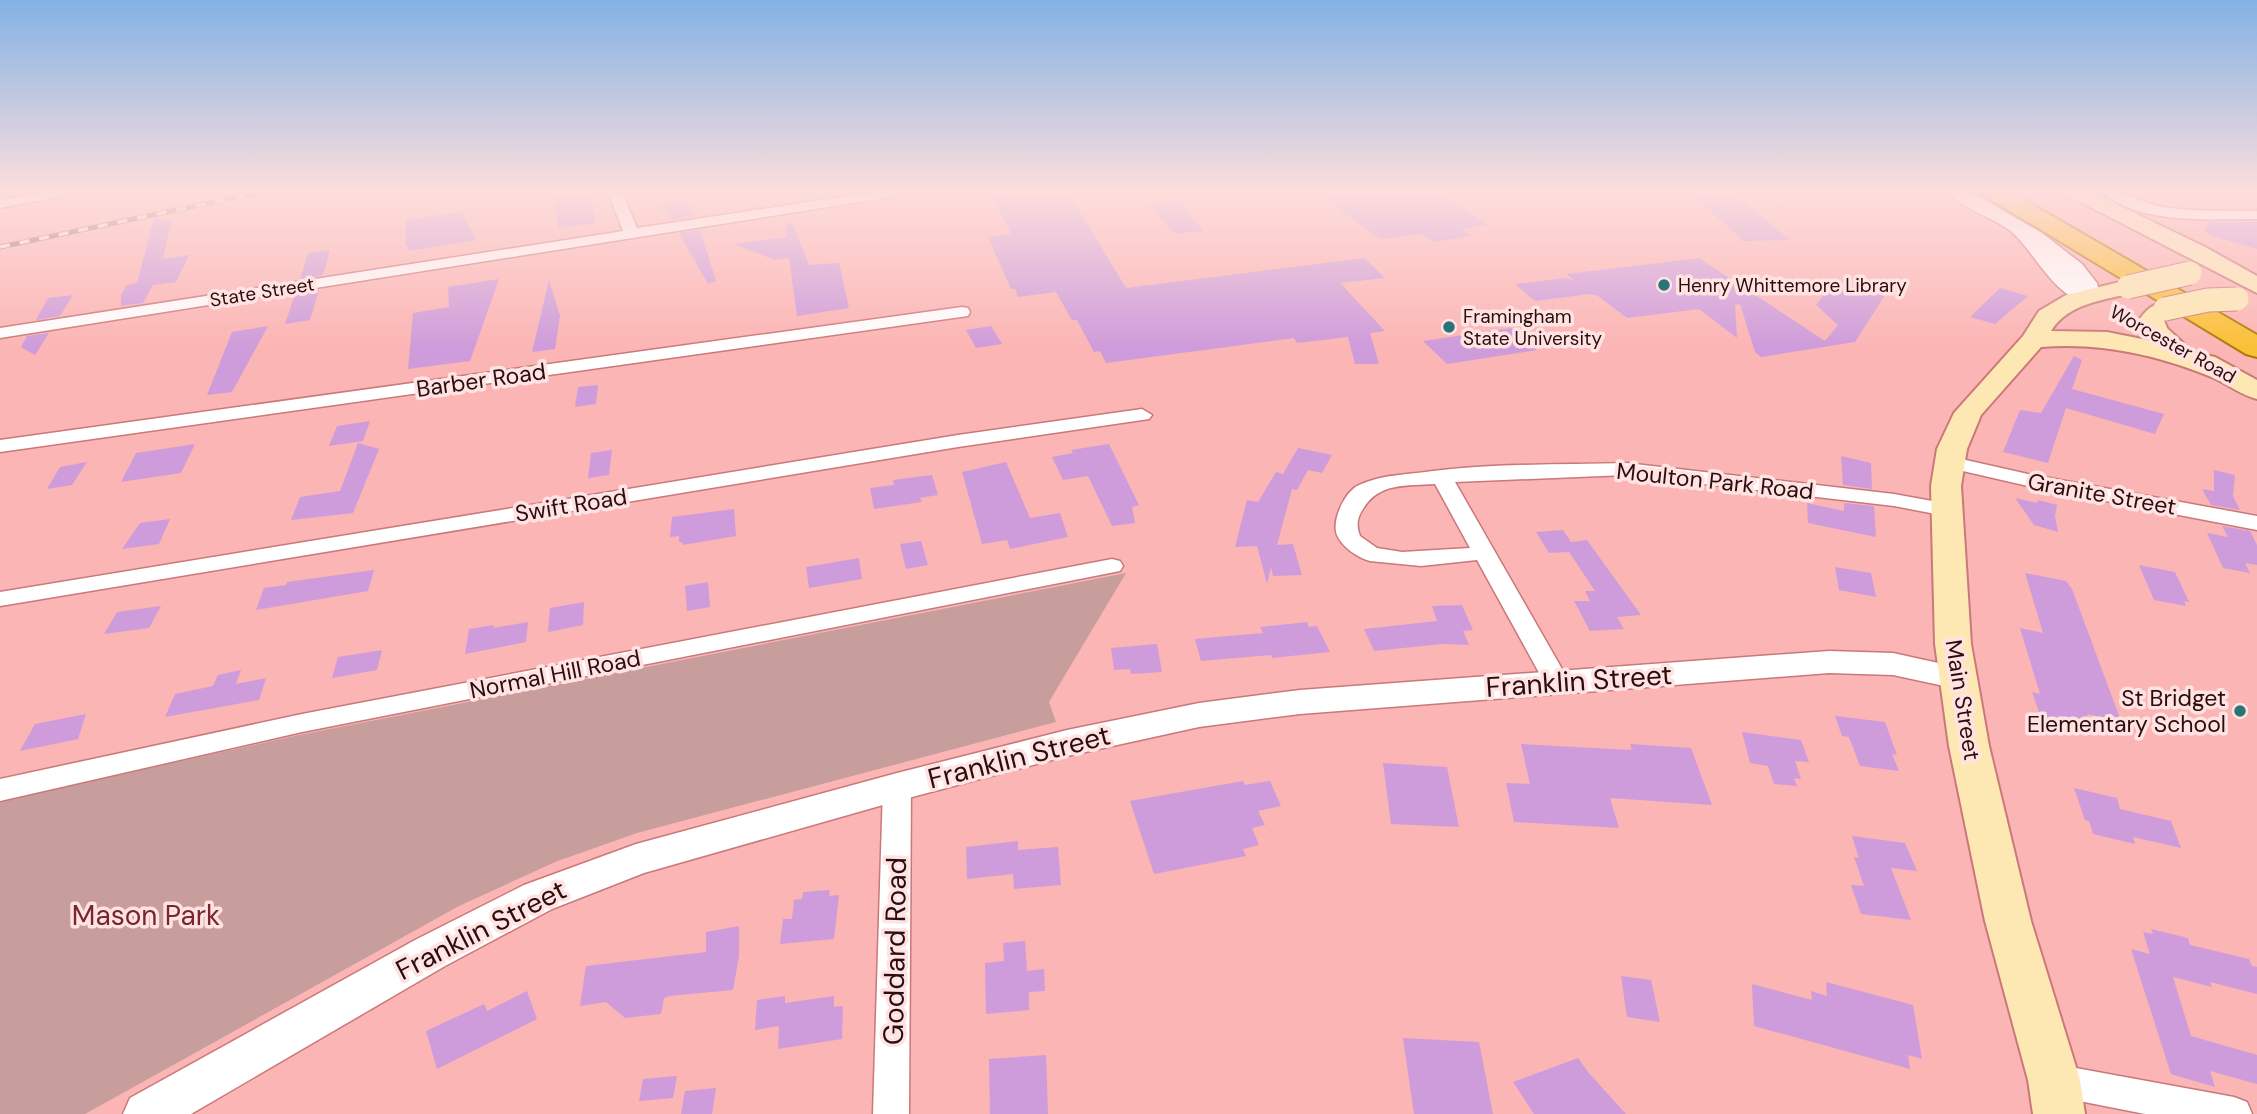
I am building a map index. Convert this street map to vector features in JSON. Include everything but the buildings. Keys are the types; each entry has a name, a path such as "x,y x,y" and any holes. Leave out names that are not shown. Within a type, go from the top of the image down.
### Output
{"highway":[{"name":"Worcester Road","path":"2087,244 2257,348"},
{"path":"2113,244 2257,327"}],"main road":[{"path":"2188,244 2246,271"},
{"path":"2146,298 2199,278 2246,271"},
{"path":"2146,298 2208,300 2250,296 2246,271"},
{"path":"2146,298 2157,312 2151,320 2157,332 2170,343"},
{"name":"Main Street","path":"2062,1103 2005,908 1979,800 1958,678 1950,603 1946,510 1948,462 1958,430 1968,413 2033,340 2109,309 2146,298"},
{"name":"Worcester Road","path":"2109,309 2257,391"},
{"path":"2033,340 2065,337 2113,340 2153,348 2224,373"}],"street":[{"name":"State Street","path":"0,333 568,244"},
{"path":"2032,244 2060,278 2109,309"},
{"name":"Barber Road","path":"0,446 962,312"},
{"name":"Swift Road","path":"0,599 958,441 1142,415"},
{"name":"Granite Street","path":"1948,462 2028,480 2257,523"},
{"name":"Moulton Park Road","path":"1484,552 1402,559 1370,554 1350,539 1346,529 1347,517 1363,491 1386,482 1441,476 1644,470 1894,500 1946,510"},
{"path":"1441,476 1557,683"},
{"name":"Normal Hill Road","path":"0,790 302,723 1112,566"},
{"name":"Franklin Street","path":"147,1114 430,953 538,897 592,875 684,845 1078,740 1199,715 1300,702 1557,683 1860,662 1893,664 1958,678"},
{"name":"Goddard Road","path":"891,1114 897,788"},
{"path":"2062,1103 2234,1114"}],"green space":[{"name":"Mason Park","path":"1126,573 1049,702 1056,722 637,833 555,862 459,906 85,1114 0,1114 0,801 299,735"}],"railway":[{"path":"0,247 14,244"}],"place":[{"name":"Henry Whittemore Library","path":"1664,285"},
{"name":"Framingham State University","path":"1449,327"},
{"name":"St Bridget Elementary School","path":"2240,711"}]}
